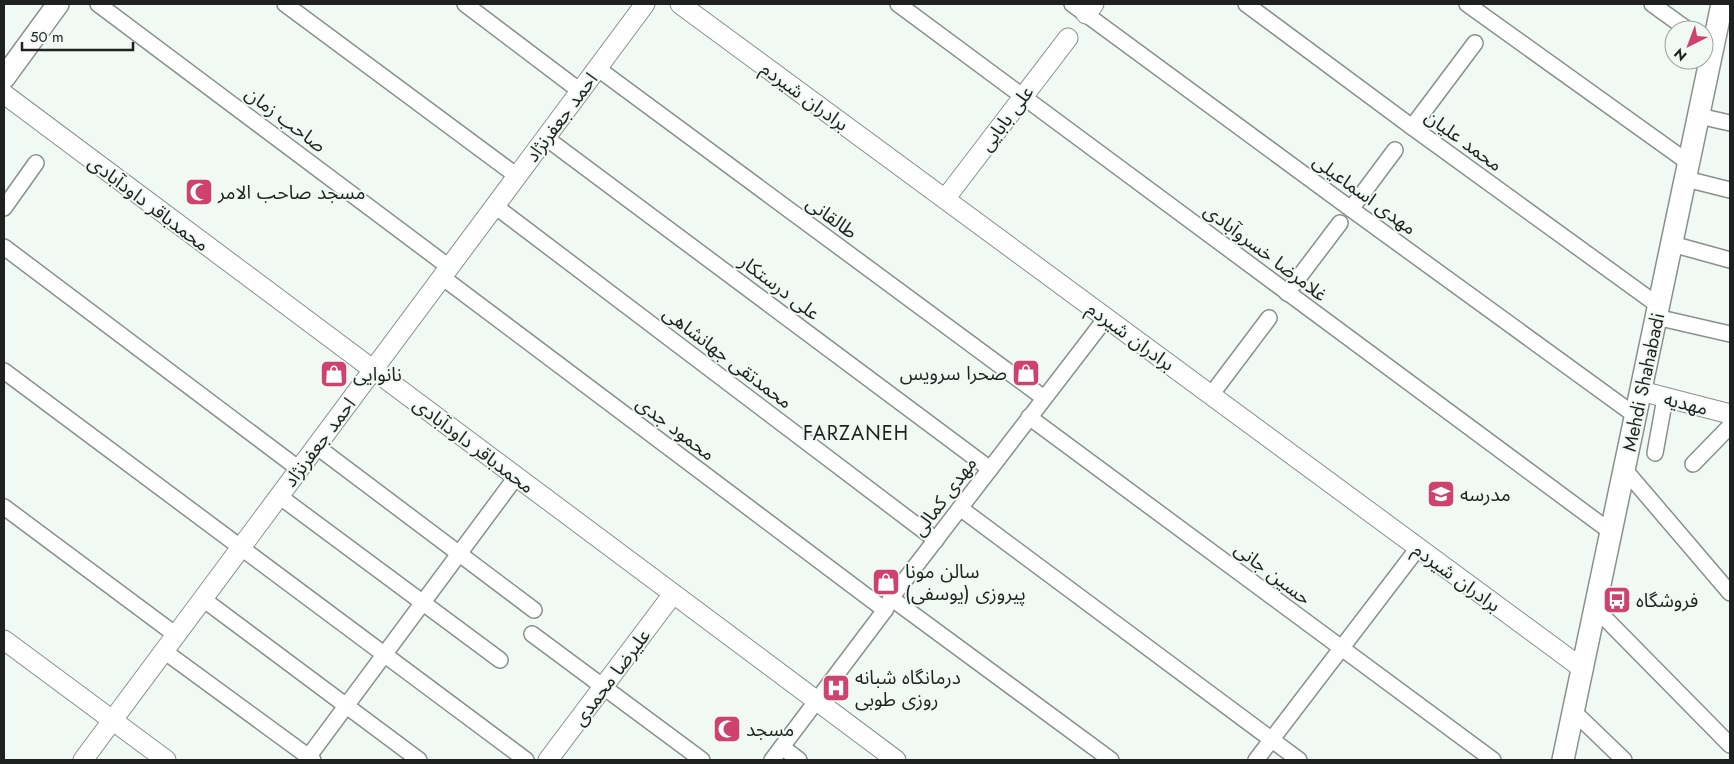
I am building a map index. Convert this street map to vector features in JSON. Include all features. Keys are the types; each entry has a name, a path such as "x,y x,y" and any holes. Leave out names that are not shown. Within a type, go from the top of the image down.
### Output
{"main road":[{"path":"4,78 58,4"},
{"name":"Mehdi Shahabadi","path":"1564,760 1722,4"}],"street":[{"name":"صاحب زمان","path":"98,4 446,272"},
{"path":"285,4 517,176"},
{"path":"464,4 580,91"},
{"name":"احمد جعفرنژاد","path":"83,760 645,4"},
{"name":"برادران شیردم","path":"680,4 1583,669"},
{"name":"غلامرضا خسروآبادی","path":"898,4 1611,532"},
{"name":"محمد علیان","path":"1246,4 1658,312"},
{"path":"1467,4 1687,171 1730,190"},
{"path":"1652,4 1674,20"},
{"name":"مهدی اسماعیلی","path":"1084,7 1351,209 1636,416"},
{"name":"علی بابایی","path":"945,199 1068,38"},
{"path":"1412,127 1475,43"},
{"name":"طالقانی","path":"597,68 1044,398"},
{"name":"محمدباقر داودآبادی","path":"4,94 896,760"},
{"path":"1699,116 1730,123"},
{"name":"علی درستکار","path":"546,138 990,469"},
{"path":"1351,209 1395,150"},
{"path":"4,208 36,163"},
{"name":"محمدتقی جهانشاهی","path":"495,206 936,540"},
{"path":"1288,293 1340,223"},
{"path":"1672,244 1730,260"},
{"path":"4,247 299,469"},
{"name":"محمود جدی","path":"446,272 888,604 1111,760"},
{"path":"1658,312 1730,334"},
{"name":"مهدی کمالی","path":"772,760 960,508 1106,318"},
{"path":"1211,396 1269,318"},
{"path":"4,371 526,760"},
{"name":"مهدیه","path":"1641,391 1730,414"},
{"path":"1654,453 1665,398"},
{"name":"حسین جانی","path":"1030,417 1493,760"},
{"path":"1693,464 1730,426"},
{"path":"316,446 534,610"},
{"path":"1624,470 1730,593"},
{"path":"164,652 309,759 346,706 516,477"},
{"path":"279,496 500,660"},
{"path":"4,507 176,635"},
{"path":"960,508 1299,760"},
{"path":"1256,760 1418,548"},
{"name":"علیرضا محمدی","path":"548,760 673,594"},
{"path":"203,599 420,760"},
{"path":"1595,608 1730,745"},
{"path":"532,634 702,760"},
{"path":"4,640 166,760"},
{"path":"1574,712 1624,760"},
{"path":"782,747 799,760"}],"place":[{"name":"مسجد صاحب الامر","path":"199,192"},
{"name":"صحرا سرویس","path":"1026,373"},
{"name":"نانوایی","path":"334,374"},
{"name":"مدرسه","path":"1441,494"},
{"name":"سالن مونا پیروزی (یوسفی)","path":"886,582"},
{"name":"فروشگاه","path":"1617,600"},
{"name":"درمانگاه شبانه روزی طوبی","path":"836,688"},
{"name":"مسجد","path":"727,729"}],"district":[{"name":"FARZANEH","path":"856,433"}]}
